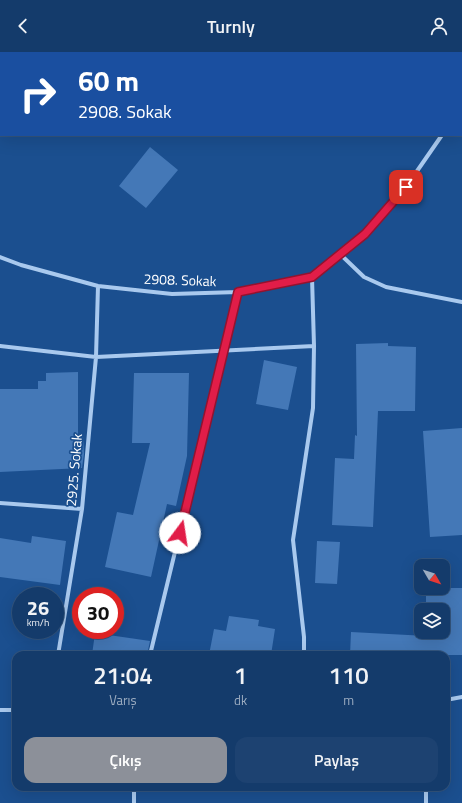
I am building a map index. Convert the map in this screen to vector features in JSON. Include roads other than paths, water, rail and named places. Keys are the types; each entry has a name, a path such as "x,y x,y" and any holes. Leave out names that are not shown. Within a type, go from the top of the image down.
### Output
{"street":[{"name":"2908. Sokak","path":"0,256 21,265 98,286 172,294 238,292 312,277 365,234 406,187 441,136"},
{"path":"340,254 364,277 386,287 462,302"},
{"path":"304,651 304,637 293,540 313,408 314,346 312,277"},
{"name":"2925. Sokak","path":"59,651 82,509 96,357 98,286"},
{"path":"151,651 238,292"},
{"path":"0,346 96,357 314,346"},
{"path":"0,503 82,509"},
{"path":"450,699 462,697"},
{"path":"0,710 12,710"},
{"path":"134,791 134,803"},
{"path":"426,791 426,803"}]}
